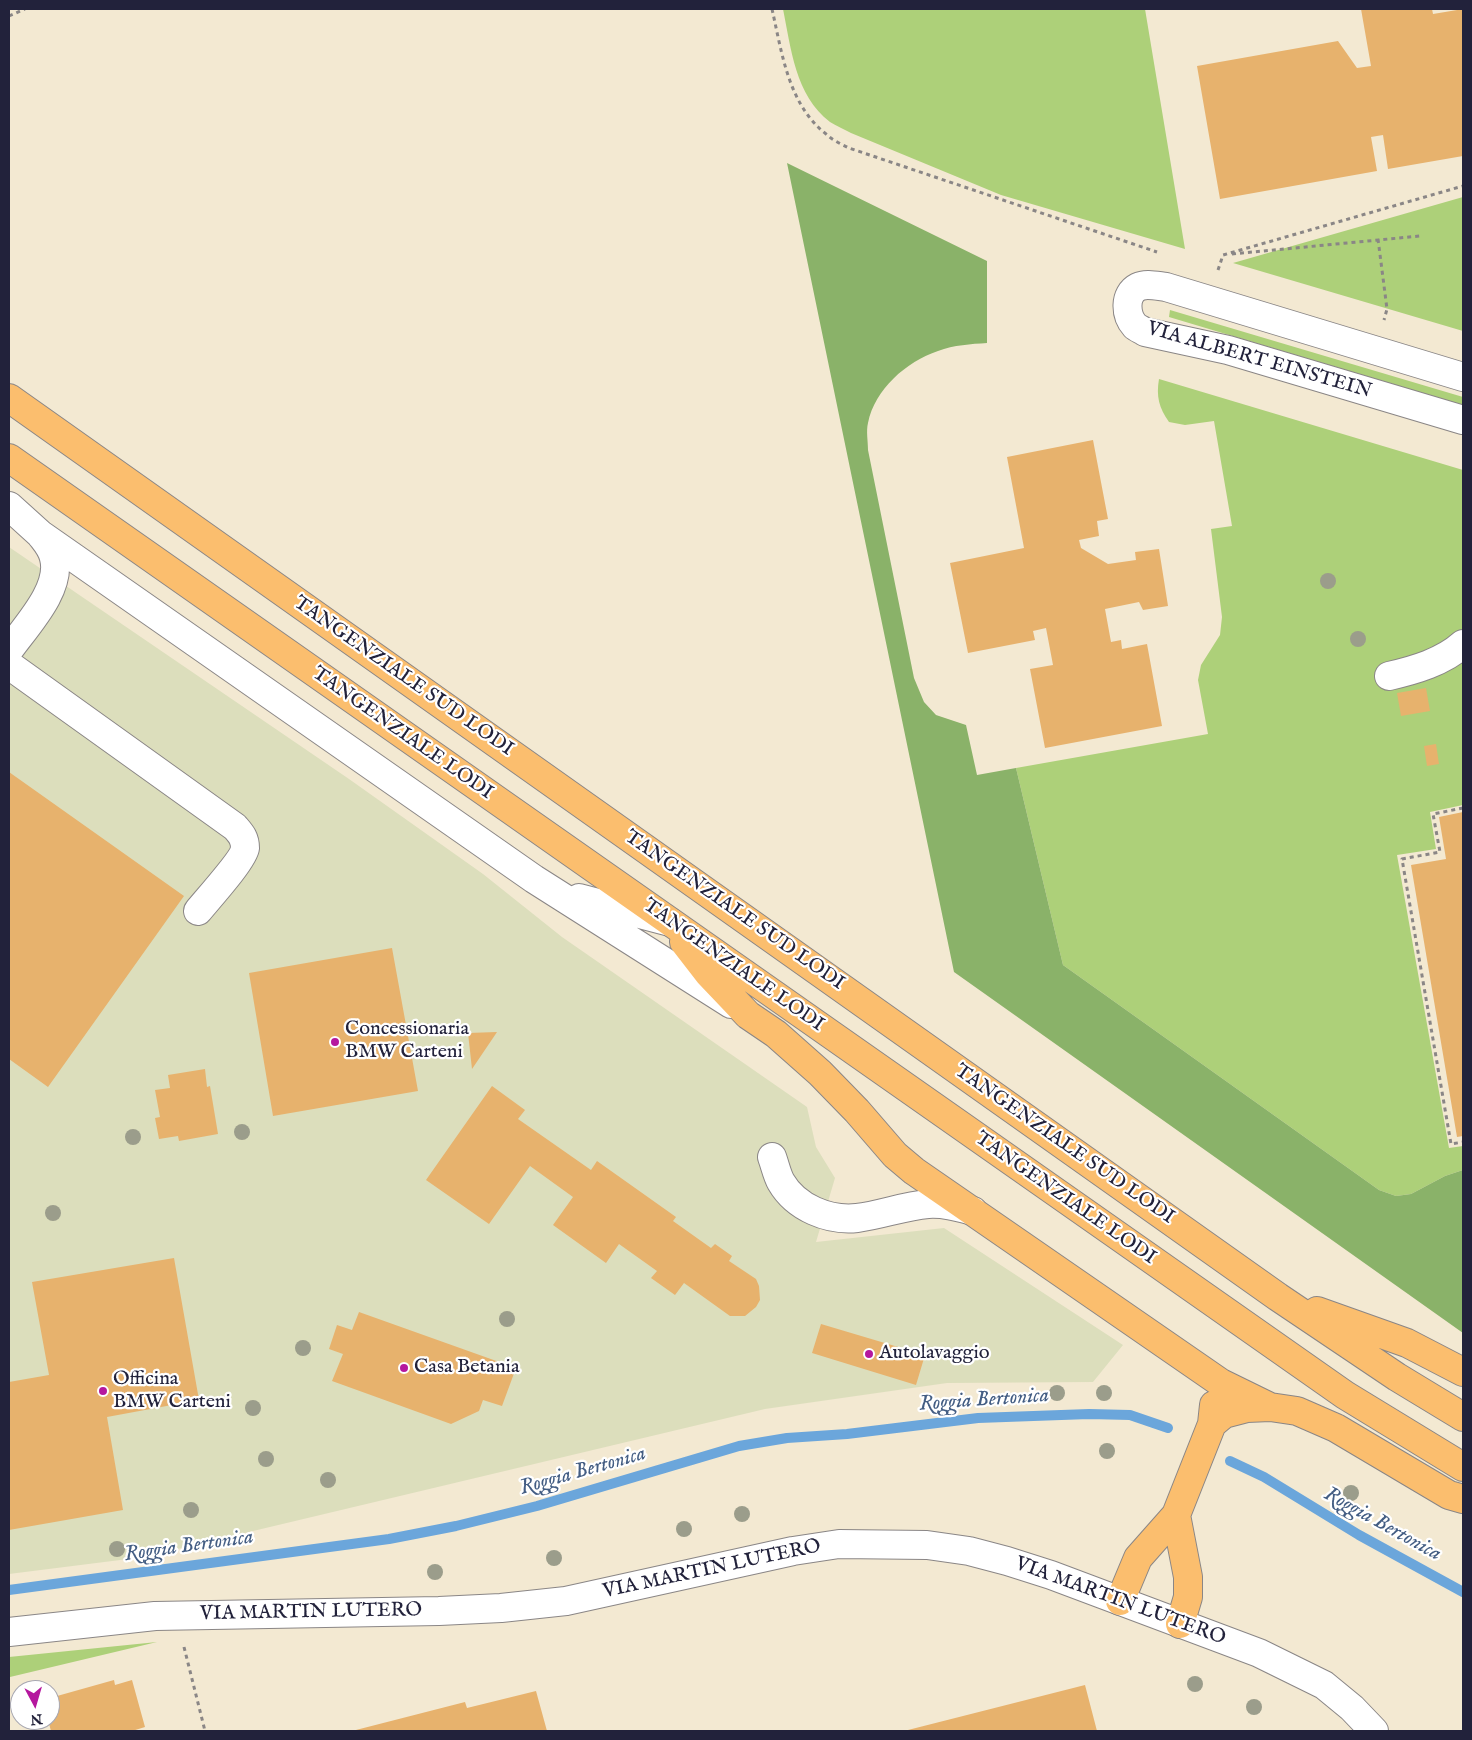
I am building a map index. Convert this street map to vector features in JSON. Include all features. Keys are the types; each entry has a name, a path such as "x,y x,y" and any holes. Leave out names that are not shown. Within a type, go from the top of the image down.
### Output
{"highway":[{"name":"TANGENZIALE SUD LODI","path":"9,398 1278,1298 1397,1377 1463,1417"},
{"name":"TANGENZIALE LODI","path":"9,458 1344,1395 1463,1466"},
{"path":"670,922 708,973 748,1015 776,1034 820,1073 857,1111 878,1138 914,1171 1221,1383 1270,1407"},
{"path":"1278,1298 1406,1343 1463,1372"},
{"path":"1120,1601 1138,1558 1176,1515 1212,1424 1214,1406 1212,1392 1191,1362"},
{"path":"1212,1424 1224,1414 1247,1408 1270,1407 1297,1411 1336,1428 1449,1494 1463,1499"},
{"path":"1176,1515 1188,1577 1188,1597 1180,1624"}],"street":[{"name":"VIA ALBERT EINSTEIN","path":"1463,377 1166,287 1139,286 1129,295 1129,316 1135,326 1145,332 1228,350 1463,420"},
{"path":"9,506 40,534 553,892 748,1015"},
{"path":"40,534 50,546 54,559 55,572 53,583 46,599"},
{"path":"9,650 46,599 57,589 69,582 94,580 110,582"},
{"path":"1389,676 1417,670 1463,644"},
{"path":"9,665 235,827 244,837 245,850 238,862 198,911"},
{"path":"553,892 670,922"},
{"path":"772,1157 781,1181 790,1195 803,1205 840,1218 858,1218 931,1204 952,1205 973,1211"},
{"path":"896,1210 910,1196 912,1185 910,1174 903,1162"},
{"name":"VIA MARTIN LUTERO","path":"9,1632 155,1616 439,1611 501,1608 566,1601 793,1551 839,1544 927,1545 969,1551 1008,1561 1259,1654 1324,1685 1352,1708 1374,1731"}],"path":[{"path":"9,16 25,9"},
{"path":"772,9 788,80 804,110 825,134 849,148 1159,252"},
{"path":"1223,255 1463,186"},
{"path":"1223,255 1420,236"},
{"path":"1378,240 1387,309 1384,320"},
{"path":"1210,268 1218,270 1223,255"},
{"path":"1375,318 1393,323"},
{"path":"1463,808 1433,814 1440,852 1402,859 1451,1144 1463,1142"},
{"path":"176,1616 205,1731"}],"shaded area":[{"path":"9,547 349,779 483,874 562,937 807,1107 816,1147 835,1178 816,1242 944,1228 1123,1345 1093,1382 947,1383 765,1409 144,1557 9,1574"}],"green space":[{"path":"783,9 1145,9 1185,249 1001,195 851,133 830,122 818,111 802,85 792,55"},
{"path":"787,163 987,261 987,343 956,346 938,351 915,362 894,378 877,399 872,411 867,426 868,450 914,678 924,702 936,715 966,725 977,775 1016,768 1063,965 1379,1190 1396,1196 1411,1194 1445,1176 1463,1170 1463,1333 954,972"},
{"path":"1463,197 1463,331 1233,263"},
{"path":"1170,310 1463,397 1463,405 1169,317"},
{"path":"1159,379 1463,470 1463,805 1430,812 1436,849 1397,855 1449,1148 1463,1146 1463,1170 1445,1176 1411,1194 1396,1196 1379,1190 1063,965 1016,768 1208,734 1198,680 1201,665 1220,635 1222,617 1211,529 1232,526 1214,421 1185,425 1169,422 1159,402"},
{"path":"157,1642 10,1677 9,1657"}],"building":[{"path":"1361,9 1432,9 1433,14 1463,9 1463,156 1388,169 1383,135 1371,137 1377,171 1220,199 1197,66 1338,41 1357,68 1371,66"},
{"path":"1093,440 1108,519 1097,521 1099,536 1079,540 1081,548 1108,564 1136,560 1135,552 1159,549 1168,606 1143,610 1139,602 1105,609 1111,642 1121,640 1122,649 1147,644 1162,726 1045,748 1030,669 1053,665 1046,628 1033,631 1035,640 968,653 950,563 1024,548 1007,457"},
{"path":"1426,688 1430,711 1401,716 1397,693"},
{"path":"1436,744 1439,764 1427,766 1424,746"},
{"path":"9,772 184,896 48,1087 9,1059"},
{"path":"1463,812 1463,1136 1457,1137 1411,865 1446,859 1439,817"},
{"name":"Concessionaria BMW Carteni","path":"392,948 418,1091 273,1116 249,973"},
{"path":"497,1032 493,1038 472,1069 468,1033"},
{"path":"205,1069 207,1087 210,1086 218,1134 179,1141 178,1136 159,1139 155,1118 160,1117 155,1090 170,1088 168,1075"},
{"path":"492,1086 525,1110 518,1119 591,1170 597,1161 676,1217 673,1221 711,1248 715,1244 732,1256 729,1261 756,1279 759,1286 760,1300 756,1307 745,1316 730,1316 684,1283 675,1295 651,1278 657,1271 619,1244 606,1263 553,1225 573,1197 530,1166 489,1224 426,1180"},
{"name":"Officina BMW Carteni","path":"174,1258 199,1400 107,1417 123,1510 9,1530 9,1382 49,1375 32,1282"},
{"name":"Casa Betania","path":"359,1312 516,1368 502,1406 483,1400 479,1411 451,1424 332,1381 343,1354 329,1349 337,1325 352,1330"},
{"name":"Autolavaggio","path":"821,1324 925,1355 916,1385 812,1353"},
{"path":"114,1680 115,1685 132,1680 145,1727 132,1731 51,1731 60,1730 60,1695"},
{"path":"1085,1685 1097,1731 904,1731"},
{"path":"536,1691 547,1731 352,1731 465,1702 467,1708"}],"waterway":[{"name":"Roggia Bertonica","path":"9,1590 389,1539 456,1526 537,1506 739,1446 787,1438 847,1434 978,1418 1089,1414 1130,1415 1168,1428"},
{"name":"Roggia Bertonica","path":"1230,1461 1264,1477 1359,1535 1463,1592"}],"place":[{"name":"Concessionaria BMW Carteni","path":"335,1042"},
{"name":"Autolavaggio","path":"869,1354"},
{"name":"Casa Betania","path":"404,1368"},
{"name":"Officina BMW Carteni","path":"103,1391"}]}
